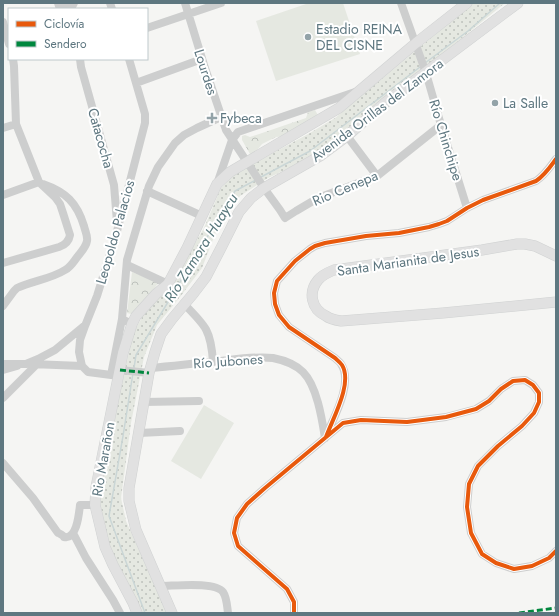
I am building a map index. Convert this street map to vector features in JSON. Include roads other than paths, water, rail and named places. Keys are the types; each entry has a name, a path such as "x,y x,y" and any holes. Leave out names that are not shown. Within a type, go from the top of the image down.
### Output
{"main road":[{"path":"168,284 187,248 217,184 230,172 249,165 274,147 339,108 467,3"},
{"name":"Avenida Orillas del Zamora","path":"172,613 136,530 129,501 129,488 150,370 161,334 206,277 239,212 263,186 320,156 347,136 425,70 518,3"},
{"name":"Santa Marianita de Jesus","path":"556,256 535,246 517,244 334,270 319,279 313,288 312,295 313,304 318,311 324,316 341,321 556,302"},
{"name":"Rio Marañon","path":"137,613 105,547 95,505 96,487 116,374 132,324 136,316 156,294 168,284"}],"street":[{"name":"Lourdes","path":"185,3 202,60 226,130 285,218"},
{"path":"148,28 221,3"},
{"name":"Río Chinchipe","path":"401,3 425,70 467,208"},
{"path":"3,22 8,40"},
{"path":"3,263 62,246 68,241 70,235 60,204 55,197 39,182 16,124 13,60"},
{"name":"Leopoldo Palacios","path":"82,366 79,346 84,326 97,296 116,235 145,123 145,114 128,60"},
{"path":"136,83 202,60"},
{"name":"Catacocha","path":"81,63 114,185 117,214 116,235"},
{"path":"217,184 232,140 238,132 361,90"},
{"path":"3,364 82,366 88,372 116,374 127,260 147,191 158,167 175,143 184,135 221,118"},
{"path":"3,128 16,124"},
{"name":"Rio Cenepa","path":"285,218 318,198 377,176 441,125"},
{"path":"347,136 377,176"},
{"path":"325,439 343,394 346,382 344,372 341,364 335,358 289,327 279,315 275,304 274,293 277,282 296,260 315,246 366,236 429,228 447,221 483,200 536,181 541,178 556,159"},
{"path":"3,195 39,182 56,188 66,195 72,202 81,216 87,236 85,247 70,266 55,275 17,288 3,306"},
{"path":"147,191 202,216"},
{"path":"127,265 168,284"},
{"path":"185,305 199,319 207,330 210,339 213,362"},
{"path":"122,319 132,324"},
{"path":"3,370 26,364 55,350 84,326"},
{"name":"Río Jubones","path":"116,374 250,358 274,358 294,365 304,372 310,381 322,415 325,439"},
{"path":"3,398 37,364"},
{"path":"294,613 294,602 287,589 238,546 234,533 237,518 247,504 344,424 361,420 408,422 446,417 476,409 489,401 513,380 525,380 533,385 539,393 539,402 534,413 522,426 498,446 478,466 469,484 467,506 471,533 482,554 496,563 514,569 532,566 550,558 556,551"},
{"path":"144,402 199,401"},
{"path":"138,433 180,431"},
{"path":"3,463 33,498 58,533 64,537 67,537 76,530 80,505 95,505"},
{"path":"73,533 86,558 120,613"},
{"path":"161,586 206,585 216,587 222,591 226,599 228,613"}],"waterway":[{"name":"Río Zamora Huaycu","path":"425,63 468,31 500,3"},
{"name":"Río Zamora Huaycu","path":"261,177 310,151 420,67"},
{"name":"Río Zamora Huaycu","path":"134,368 136,355 235,191 256,180"},
{"name":"Río Zamora Huaycu","path":"133,373 109,516 145,613"}],"place":[{"name":"Estadio REINA DEL CISNE","path":"308,37"},
{"name":"La Salle","path":"495,103"},
{"name":"Fybeca","path":"212,118"}]}
